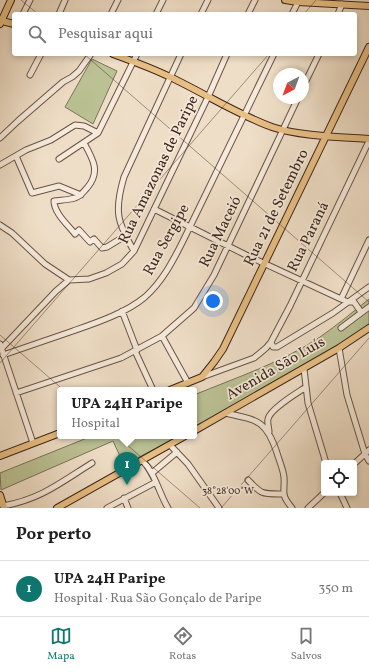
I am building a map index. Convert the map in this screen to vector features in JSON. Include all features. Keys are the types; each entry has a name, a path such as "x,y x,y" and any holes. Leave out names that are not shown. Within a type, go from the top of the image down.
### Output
{"main road":[{"path":"11,0 1,22 12,24"},
{"path":"286,0 369,6"},
{"name":"Rua 21 de Setembro","path":"202,377 223,349 369,46"},
{"path":"119,56 170,77 208,97 272,127 369,140"},
{"name":"Avenida São Luís","path":"197,429 304,369 369,328"},
{"path":"178,387 202,377"},
{"path":"0,456 57,434"},
{"path":"57,508 180,439"},
{"path":"0,495 4,507"}],"street":[{"path":"24,12 30,0"},
{"path":"60,12 65,0"},
{"path":"112,12 118,0"},
{"path":"157,12 163,0"},
{"path":"202,12 208,0"},
{"path":"249,12 255,0"},
{"path":"293,12 298,2"},
{"path":"339,12 342,4"},
{"path":"30,75 39,56"},
{"path":"0,138 63,82 79,71 90,56"},
{"path":"59,159 98,133 136,56"},
{"path":"134,251 120,226 117,203 120,189 127,170 180,56"},
{"name":"Rua Amazonas de Paripe","path":"69,280 89,279 102,275 122,264 134,251 226,56"},
{"name":"Rua Sergipe","path":"3,355 100,322 144,298 153,289 177,253 273,56"},
{"path":"309,75 318,56"},
{"name":"Rua Maceió","path":"16,392 121,358 162,336 187,316 194,308 214,275 295,104"},
{"path":"0,165 26,150 51,140 75,126 84,126 98,133"},
{"name":"Rua Paraná","path":"202,377 254,358 271,342 369,140"},
{"path":"84,143 92,157 95,171 93,180 81,195 71,199 54,201 54,205 59,214 75,234 79,230 90,242 94,240 102,248 107,247 125,236"},
{"path":"16,156 32,193 58,186 81,195"},
{"path":"154,209 301,281 348,302 354,302 361,312"},
{"path":"0,225 12,233 45,264 69,280 1,346 33,443"},
{"path":"341,299 369,240"},
{"path":"271,342 273,347 278,347 333,313 369,286"},
{"path":"341,328 369,307"},
{"path":"122,311 136,351 152,387"},
{"path":"162,336 188,383"},
{"path":"338,348 347,395 369,461"},
{"path":"304,369 308,403 325,460"},
{"path":"292,508 283,494 283,474 269,433 268,419 270,415 287,400 306,387"},
{"path":"225,413 260,423 269,433"},
{"path":"170,445 188,464 219,508"},
{"path":"152,473 177,452"},
{"path":"357,461 367,452"},
{"path":"142,460 152,473 168,508"},
{"path":"4,507 40,496 92,463"},
{"path":"248,480 261,493 283,494"},
{"path":"107,508 156,482"},
{"path":"308,508 321,496"},
{"path":"341,496 347,508"},
{"path":"124,498 128,508"}],"green space":[{"path":"92,59 117,71 93,124 65,107"},
{"path":"369,299 369,328 197,426 197,394 275,362 306,346 333,328"},
{"path":"85,439 173,439 124,465 113,441 1,490 0,473"}],"place":[{"name":"UPA 24H Paripe","path":"127,485"}]}
